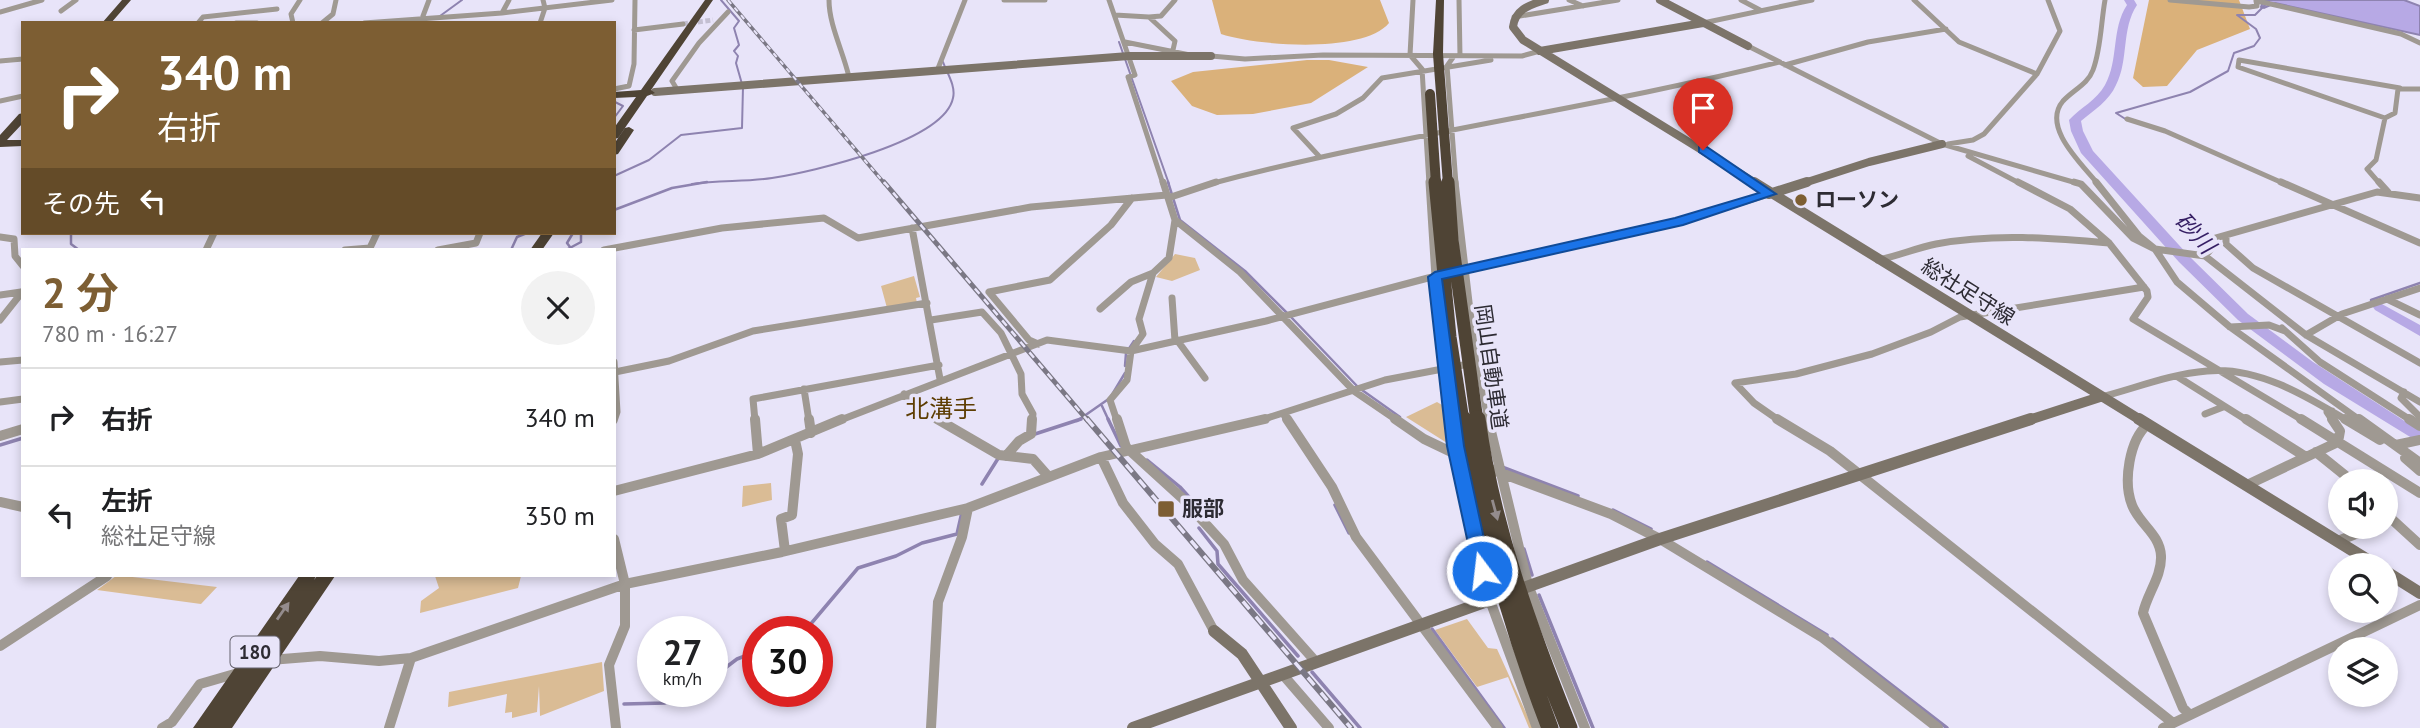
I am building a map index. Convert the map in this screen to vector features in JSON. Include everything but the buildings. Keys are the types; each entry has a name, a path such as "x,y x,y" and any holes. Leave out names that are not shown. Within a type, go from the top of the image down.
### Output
{"highway":[{"path":"108,21 127,0"},
{"path":"616,149 709,0"},
{"name":"岡山自動車道","path":"1432,0 1452,240 1478,428 1491,498 1523,611 1569,728"},
{"name":"岡山自動車道","path":"1440,0 1440,237 1465,439 1475,498 1506,613 1550,728"},
{"path":"616,95 650,93"},
{"path":"616,134 650,93"},
{"path":"1,141 21,118"},
{"path":"1,141 21,141"},
{"name":"180","path":"203,728 307,577"},
{"name":"180","path":"222,728 325,577"}],"street":[{"path":"0,12 42,0"},
{"path":"61,11 76,0"},
{"path":"255,11 263,0"},
{"path":"293,21 291,14 300,0"},
{"path":"324,21 333,14 336,0"},
{"path":"423,16 429,0"},
{"path":"502,13 509,0"},
{"path":"541,21 545,8 543,0"},
{"path":"381,21 423,16 502,13 612,0"},
{"path":"616,89 629,86 634,64 635,0"},
{"path":"829,0 829,16 838,34 837,39 842,47 849,77"},
{"path":"938,71 965,0"},
{"path":"1004,0 1045,0"},
{"path":"1110,0 1119,36 1125,42 1190,55"},
{"path":"1115,15 1161,16 1175,0"},
{"path":"1413,0 1410,55 1422,71 1435,277 1456,451 1475,548 1490,602 1536,728"},
{"path":"1457,56 1459,0"},
{"path":"1514,17 1522,9 1545,0"},
{"path":"1569,0 1583,6"},
{"path":"1514,17 1618,0"},
{"path":"1660,0 1942,144 2081,184 2133,238 2159,249 2188,251 2205,256 2306,335 2420,402"},
{"path":"1741,0 1760,10"},
{"path":"1438,58 1540,51 1703,23 1812,0"},
{"path":"1914,0 1959,42 2036,74"},
{"path":"616,490 758,454 940,379 1047,340 1128,351 1176,341 1435,277 1678,222 1869,162 1942,144 1973,140 1984,134 2036,74 2060,27 2048,0"},
{"path":"2105,0 2093,71 2083,85 2059,106 2056,117 2058,129 2068,146 2139,236 2159,249 2176,282 2230,327 2420,463"},
{"path":"2170,0 2249,7 2257,6 2256,1 2262,2 2401,34 2420,43"},
{"path":"236,21 248,2"},
{"path":"200,21 203,17 277,9"},
{"path":"678,90 672,81 716,20 729,12"},
{"path":"434,21 442,15"},
{"path":"1149,17 1175,41 1173,50"},
{"name":"総社足守線","path":"1514,17 1516,33 1540,51 2357,553"},
{"path":"634,30 683,24"},
{"path":"615,248 722,228 824,218 858,238 1031,207 1171,197 1205,185 1318,155 1742,74 1868,42 1946,29"},
{"path":"1100,309 1131,282 1153,273 1170,256 1170,239 1175,220 1171,197 1128,77 1132,76 1125,42"},
{"path":"650,93 1127,56 1190,55 1252,59 1511,55"},
{"path":"1318,155 1293,128 1336,114 1363,98 1378,80 1422,71 1438,58 1457,56"},
{"path":"0,61 21,58"},
{"path":"1438,58 1451,129 1465,270 1497,468 1529,587 1585,728"},
{"path":"2400,88 2395,113 2385,118 2269,75 2238,67 2239,60 2400,88 2420,89"},
{"path":"0,101 21,96"},
{"path":"2385,118 2376,160 2367,169 2388,192"},
{"path":"2127,119 2165,131 2420,243"},
{"path":"1969,153 1969,157 2055,199 2109,243 2144,287 2148,297 2133,319 2220,369 2420,493"},
{"path":"2205,256 2211,249 2212,239 2333,206 2388,192 2420,198"},
{"path":"1038,344 1029,340 989,292 1050,280 1111,225 1132,198"},
{"path":"1175,220 1240,272 1285,313 1358,389 1424,439 1611,514 1660,539 1823,639 1938,728"},
{"path":"912,228 918,279 931,320 940,379"},
{"path":"449,248 475,243 479,235"},
{"path":"0,237 14,239 15,256 21,264"},
{"path":"1878,260 1937,243 1995,238 2026,237 2109,243"},
{"path":"2226,237 2226,244 2253,268 2420,363"},
{"path":"1153,273 1139,319 1143,334 1128,351 1129,375 1110,400 1118,428 1130,452 1182,498 1224,544 1243,580 1316,662"},
{"path":"2144,287 1969,315 1872,354 1796,374 1735,383 1769,413 1805,434 1938,533 2168,726 2420,605"},
{"path":"2306,335 2340,316 2420,288"},
{"path":"0,295 21,291"},
{"path":"0,320 21,294"},
{"path":"1172,298 1176,341 1205,378"},
{"path":"2387,299 2420,315"},
{"path":"616,372 669,361 753,331 927,303"},
{"path":"931,320 982,312 1002,333 1021,374 1022,394 1032,414 1031,433 1009,450 1006,456"},
{"path":"2230,327 2269,325 2282,328 2300,341 2319,343"},
{"path":"2282,328 2320,362 2420,426"},
{"path":"0,362 21,360"},
{"path":"162,728 172,722 200,684 242,672 268,660 320,656 379,661 411,658 625,584 785,551 968,508 1101,457 1284,415 1358,389 1479,362"},
{"path":"758,454 753,399 939,365"},
{"path":"1133,728 1424,626 1660,539 2100,397 2178,377 2220,369 2244,372 2332,411 2379,439 2396,445 2420,440"},
{"path":"2178,377 2306,457"},
{"path":"804,389 811,433"},
{"path":"616,392 616,415"},
{"path":"2404,392 2401,398 2420,417"},
{"path":"904,394 918,410 958,429 999,455 1033,459 1048,476"},
{"path":"0,402 21,399"},
{"path":"2205,414 2223,407"},
{"path":"2332,411 2327,412 2340,431 2338,442"},
{"path":"1284,415 1337,495 1356,537 1498,728"},
{"path":"2148,424 2134,441 2129,495 2130,503 2155,533 2161,554 2160,566 2144,602 2143,613 2178,696 2189,715"},
{"path":"0,436 21,430"},
{"path":"785,551 781,519 792,515 798,454 795,440"},
{"path":"2247,485 2338,442"},
{"path":"2396,445 2397,451 2420,471"},
{"path":"2316,452 2337,469"},
{"path":"1101,457 1124,503 1155,544 1178,564 1214,631 1242,654 1291,728"},
{"path":"0,502 21,507"},
{"path":"931,728 938,602 962,537 968,508"},
{"path":"2398,526 2420,545"},
{"path":"2338,541 2343,539"},
{"path":"616,547 625,584 625,626 609,665 616,728"},
{"path":"0,646 105,577"},
{"path":"2398,579 2420,593"},
{"path":"389,728 411,658"},
{"path":"1284,676 1329,728"}],"shaded area":[{"path":"1212,0 1380,0 1389,23 1376,33 1334,43 1309,45 1259,42 1221,34"},
{"path":"2149,0 2239,0 2250,29 2197,50 2167,86 2143,87 2133,78"},
{"path":"2264,0 2404,0 2420,6 2420,35 2275,3 2264,8 2261,7"},
{"path":"1329,60 1368,67 1311,103 1253,114 1217,115 1192,106 1171,81 1193,72"},
{"path":"1175,254 1195,258 1200,270 1172,281 1156,277"},
{"path":"914,276 920,297 916,298 917,303 887,308 881,286"},
{"path":"1437,402 1442,405 1447,443 1406,417"},
{"path":"771,483 772,500 742,507 743,486"},
{"path":"115,577 217,587 201,604 97,590"},
{"path":"435,577 521,577 518,588 420,613 421,601 439,588"},
{"path":"1467,619 1488,648 1497,649 1533,728 1529,728 1508,677 1477,687 1435,630"},
{"path":"602,662 604,691 540,716 539,686 537,712 512,718 512,712 505,713 507,694 448,707 449,692"}],"waterway":[{"path":"440,16 462,0"},
{"path":"721,0 739,21 734,28 739,45 734,51 738,56 736,63 742,84"},
{"name":"砂川","path":"2129,0 2132,5 2124,21 2115,76 2111,85 2100,99 2075,120 2081,142 2088,153 2184,259 2243,317 2307,366 2420,438"},
{"path":"2127,120 2116,113 2190,92 2228,71 2234,53 2254,46 2260,38 2256,29 2237,15 2255,15 2270,0"},
{"path":"1119,42 1169,184"},
{"path":"700,183 791,175 844,162 902,141 944,114 953,98 952,84 943,62"},
{"path":"616,175 649,160 681,135 742,128 743,87"},
{"path":"616,102 623,106 616,115"},
{"path":"700,183 707,182"},
{"path":"1168,182 1180,220 1245,271 1287,313"},
{"path":"616,209 672,188 700,183"},
{"path":"692,184 700,183"},
{"path":"71,235 71,244 76,248"},
{"path":"512,248 517,237 522,235"},
{"path":"570,247 567,243 572,235"},
{"path":"570,248 581,242 581,235"},
{"path":"2380,307 2371,300 2420,283"},
{"path":"2380,307 2420,331"},
{"path":"1291,317 1357,386"},
{"path":"1125,366 1126,353 1134,341"},
{"path":"1079,420 1110,398 1125,373"},
{"path":"1362,390 1400,417"},
{"path":"1102,406 1109,421"},
{"path":"1108,419 1121,446"},
{"path":"1035,434 1079,420"},
{"path":"0,445 21,439"},
{"path":"982,484 999,457"},
{"path":"1147,460 1180,487 1208,518"},
{"path":"1502,467 1578,496"},
{"path":"1335,505 1349,533"},
{"path":"1613,510 1651,529"},
{"path":"818,616 858,568 896,556 922,543 957,534 962,512"},
{"path":"1199,528 1217,551 1218,564 1298,656"},
{"path":"1524,549 1532,575"},
{"path":"1707,562 1827,635"},
{"path":"1539,595 1593,728"},
{"path":"1432,629 1504,728"},
{"path":"1832,639 1947,728"},
{"path":"728,666 742,657"},
{"path":"1312,672 1360,728"},
{"path":"624,704 637,704"}],"tunnel":[{"path":"683,24 713,20"}],"railway":[{"path":"728,0 885,184"},
{"path":"884,182 1088,421"},
{"path":"1087,419 1351,728"}],"place":[{"name":"ローソン","path":"1801,200"},
{"name":"服部","path":"1166,509"}],"district":[{"name":"北溝手","path":"941,409"}],"route":[{"path":"1482,571 1465,503 1455,446 1435,277 1678,222 1769,194 1703,150"}]}
